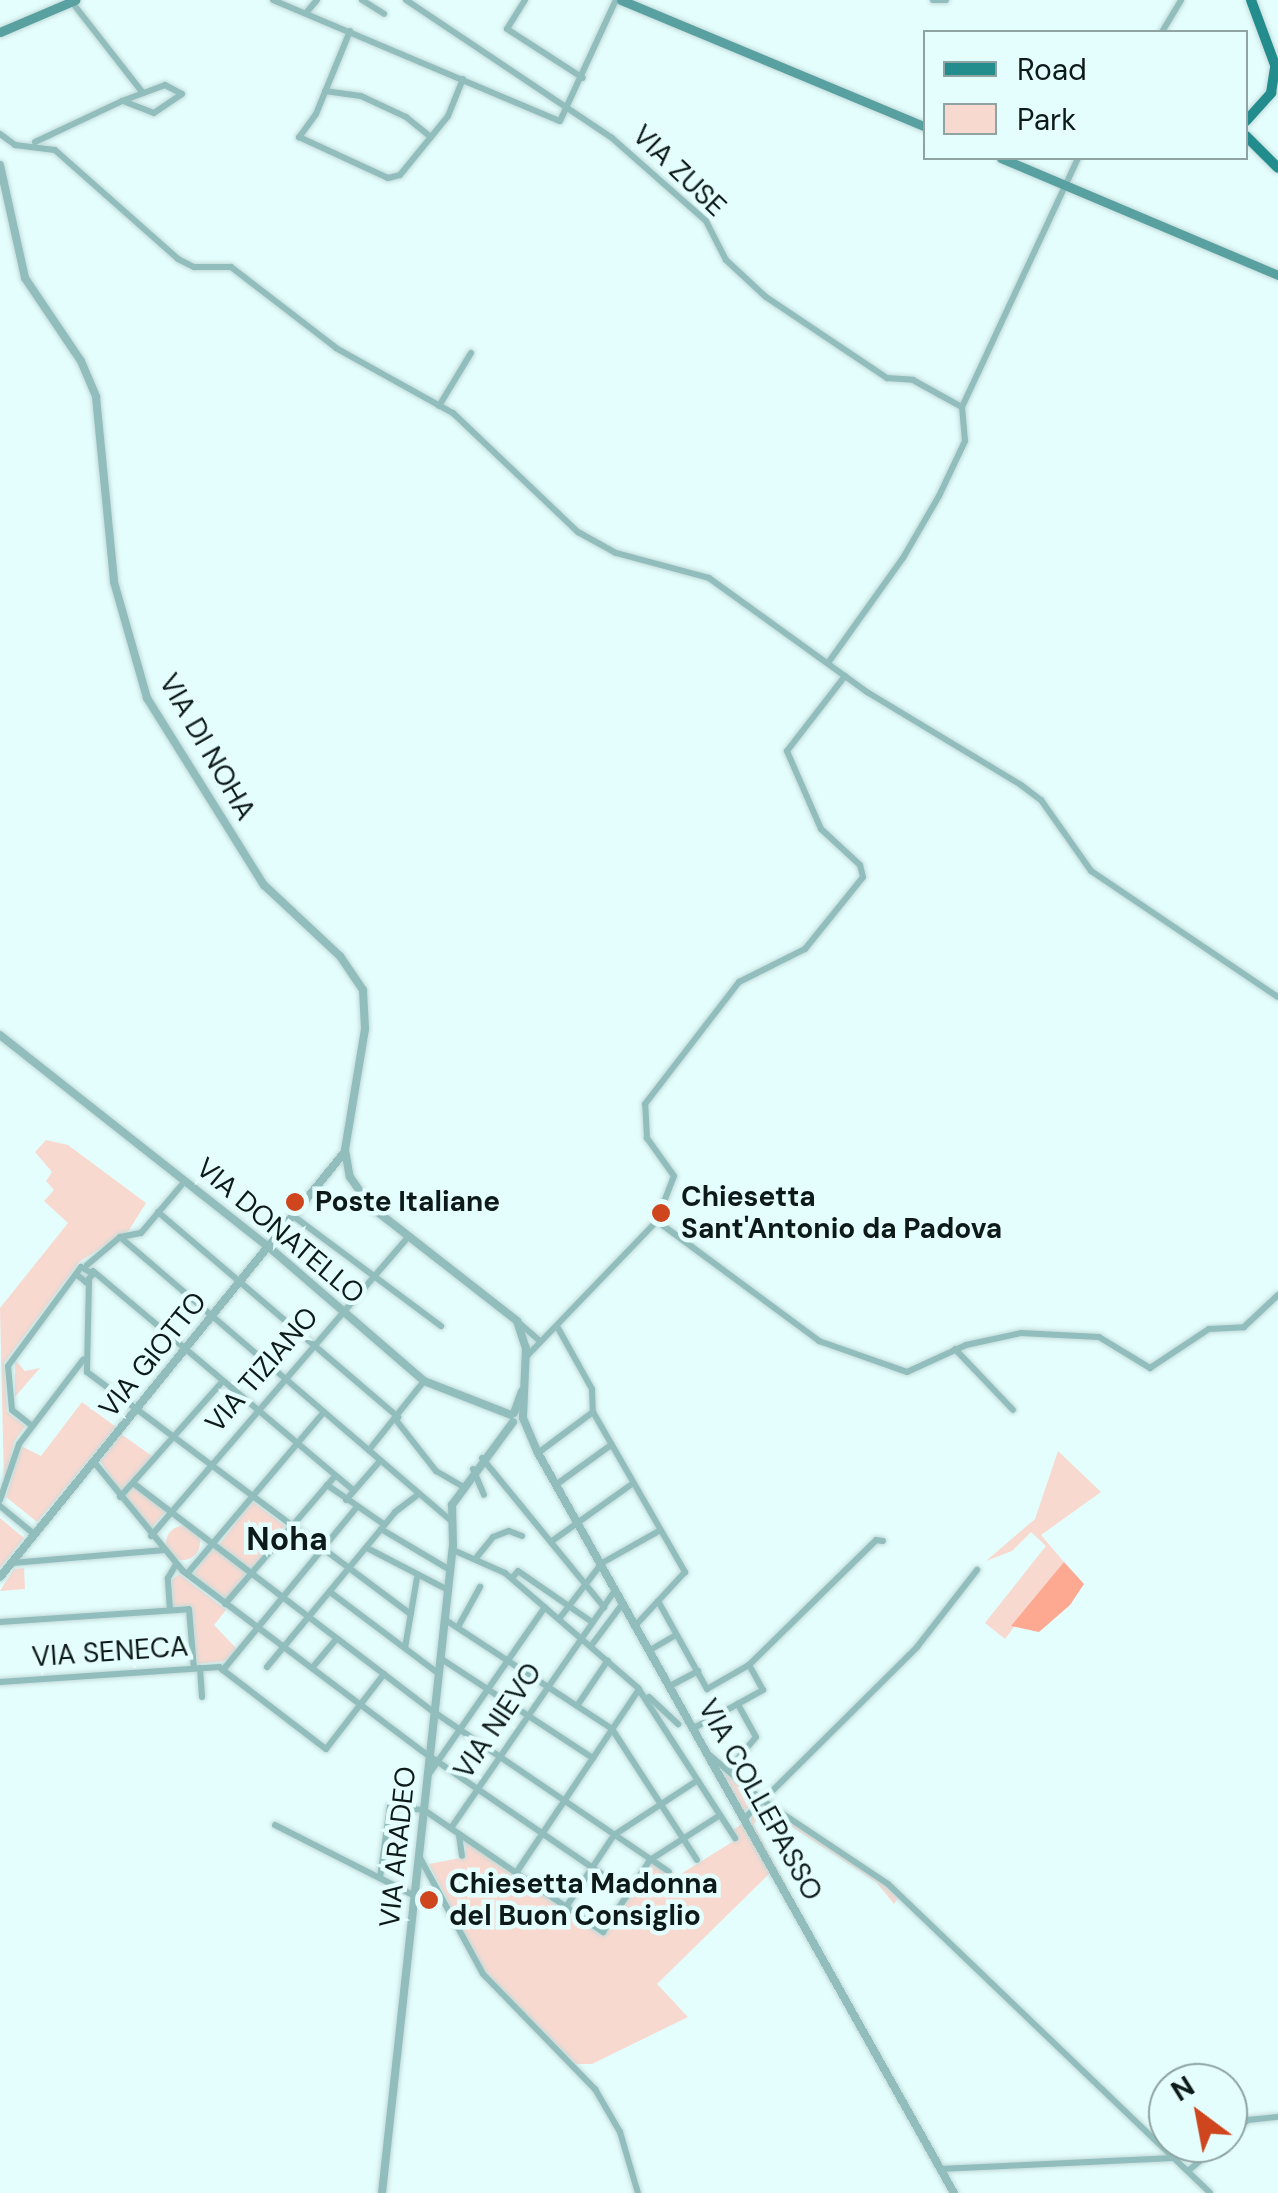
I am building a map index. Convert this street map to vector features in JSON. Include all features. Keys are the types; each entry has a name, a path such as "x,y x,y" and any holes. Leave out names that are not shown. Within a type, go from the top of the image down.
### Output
{"main road":[{"path":"619,0 923,126"},
{"path":"1248,119 1271,93 1277,69 1251,0"},
{"path":"0,32 72,1"},
{"path":"1259,107 1278,106"},
{"path":"1248,138 1278,168"},
{"path":"1005,160 1278,276"}],"street":[{"path":"274,0 551,120 566,118 619,0"},
{"path":"306,13 317,0"},
{"path":"362,0 384,14"},
{"name":"VIA ZUSE","path":"406,0 571,108 706,221 726,260 766,296 887,378 913,380 962,407"},
{"path":"525,0 508,28 582,78"},
{"path":"933,0 946,0"},
{"path":"1163,30 1181,0"},
{"path":"72,1 143,94"},
{"path":"350,31 325,91 299,133 302,141 388,178 400,175 430,138 463,79"},
{"path":"0,134 15,144 34,143 122,101 166,85 182,94 154,112 122,101"},
{"path":"325,91 376,103 430,138"},
{"path":"34,143 62,155 178,259 194,267 232,267 336,348 439,406 578,532 616,553 709,578 845,676 1021,785 1041,800 1091,871 1278,996"},
{"path":"828,663 921,530 965,441 962,407 1077,160"},
{"name":"VIA DI NOHA","path":"0,165 25,278 81,361 96,397 114,582 147,698 277,902 340,956 362,990 365,1029 345,1150"},
{"path":"439,406 471,353"},
{"path":"526,1357 657,1221 674,1176 648,1138 645,1104 738,982 805,949 863,877 860,865 822,829 787,752 845,676"},
{"name":"VIA DONATELLO","path":"0,1035 270,1248 424,1381 518,1420"},
{"path":"345,1150 350,1177 370,1206 540,1341"},
{"name":"VIA GIOTTO","path":"0,1576 327,1181 345,1150"},
{"path":"327,1181 350,1177"},
{"path":"31,1425 12,1410 8,1366 78,1274 120,1237 141,1233 184,1180"},
{"path":"158,1212 397,1419 436,1471 462,1486 518,1420 526,1357 518,1321"},
{"path":"296,1218 441,1326"},
{"path":"657,1221 836,1349 906,1372 955,1349 1012,1334 1085,1335 1150,1368 1209,1329 1244,1327 1278,1296"},
{"name":"VIA TIZIANO","path":"151,1536 409,1236"},
{"path":"120,1237 454,1524"},
{"path":"89,1268 84,1359 87,1372 411,1614"},
{"path":"89,1268 354,1491"},
{"path":"78,1274 90,1281"},
{"path":"558,1328 592,1388 593,1412 685,1572 636,1625"},
{"path":"955,1349 1013,1410"},
{"path":"34,1534 0,1503 31,1425 84,1359"},
{"path":"120,1497 223,1381"},
{"path":"368,1450 424,1381"},
{"path":"186,1574 324,1412"},
{"path":"538,1453 593,1412"},
{"name":"VIA COLLEPASSO","path":"518,1420 954,2193"},
{"path":"557,1484 611,1445"},
{"path":"482,1458 604,1606"},
{"path":"346,1500 380,1461"},
{"path":"94,1462 186,1574 441,1764 628,1893"},
{"path":"473,1469 484,1495"},
{"path":"225,1604 335,1476"},
{"path":"133,1482 434,1712 669,1872"},
{"path":"552,1541 633,1484"},
{"path":"327,1485 450,1570"},
{"name":"VIA ARADEO","path":"382,2193 453,1550 452,1505 462,1486"},
{"path":"267,1668 383,1527 418,1494"},
{"path":"357,1507 223,1670 326,1748 384,1674"},
{"path":"476,1558 493,1537 510,1530 522,1536"},
{"path":"559,1619 602,1564 659,1531"},
{"path":"658,1602 707,1689 750,1665 876,1540 883,1541"},
{"path":"366,1548 417,1578 448,1590"},
{"path":"11,1564 164,1550"},
{"path":"453,1550 512,1578 678,1724"},
{"path":"170,1610 168,1578 176,1564"},
{"path":"744,1819 917,1647 977,1570"},
{"path":"512,1578 518,1571 592,1622"},
{"path":"405,1648 417,1578"},
{"path":"458,1628 480,1586"},
{"name":"VIA NIEVO","path":"455,1831 616,1589"},
{"path":"330,1592 438,1674"},
{"path":"591,1646 624,1603"},
{"path":"428,1775 441,1764 545,1607"},
{"path":"0,1622 189,1609 202,1697"},
{"path":"444,1618 612,1728 697,1860"},
{"path":"650,1650 676,1635"},
{"path":"312,1668 336,1638"},
{"path":"440,1658 594,1758"},
{"path":"577,1706 608,1660"},
{"path":"694,1728 763,1690 750,1665"},
{"name":"VIA SENECA","path":"0,1682 197,1668 223,1670"},
{"path":"670,1686 698,1671"},
{"path":"516,1873 638,1688"},
{"path":"638,1688 735,1838"},
{"path":"730,1768 756,1737 738,1704"},
{"path":"667,1730 689,1718"},
{"path":"706,1752 730,1768 762,1800 888,1884 1148,2131"},
{"path":"566,1907 614,1834 698,1780"},
{"path":"380,1878 390,1806 424,1810 602,1932 650,1860 720,1814"},
{"path":"275,1825 415,1896"},
{"path":"455,1831 462,1856"},
{"path":"419,1856 482,1974 595,2089 620,2132 638,2193"},
{"path":"1248,2122 1278,2118"},
{"path":"940,2168 1148,2157"},
{"path":"1182,2163 1210,2193"},
{"path":"1188,2171 1197,2163"}],"green space":[{"path":"46,1140 68,1145 146,1203 129,1230 79,1262 4,1363 7,1412 25,1426 14,1442 4,1483 0,1308 68,1223 44,1201 54,1190 46,1181 52,1172 35,1152"},
{"path":"15,1360 25,1371 40,1368 15,1397"},
{"path":"82,1402 116,1427 37,1522 6,1497 21,1446 41,1456"},
{"path":"121,1434 152,1456 121,1492 100,1461"},
{"path":"1058,1451 1101,1492 1041,1535 1064,1562 1005,1639 985,1623 1046,1546 1031,1532 1012,1551 986,1561 1035,1519"},
{"path":"133,1487 166,1511 151,1529 125,1496"},
{"path":"252,1501 285,1526 252,1570 219,1545"},
{"path":"0,1518 24,1538 0,1568"},
{"path":"183,1526 195,1531 200,1543 195,1555 183,1560 171,1555 166,1543 171,1531"},
{"path":"213,1547 247,1572 227,1599 193,1575"},
{"path":"24,1568 25,1589 0,1591 14,1569"},
{"path":"179,1574 226,1610 214,1625 237,1649 225,1661 197,1664 192,1606 173,1607 172,1580"},
{"path":"716,1764 755,1798 745,1812 743,1811"},
{"path":"765,1805 880,1880 899,1897 894,1904 876,1882 762,1807"},
{"path":"762,1807 754,1825 791,1894 750,1825 752,1815"},
{"path":"743,1823 770,1873 657,1984 688,2017 592,2064 576,2064 484,1972 429,1864 465,1857 466,1842 602,1936 652,1863 679,1875 737,1839 733,1830"}],"shaded area":[{"path":"1064,1562 1084,1584 1070,1605 1039,1632 1011,1626"}],"place":[{"name":"Poste Italiane","path":"295,1202"},
{"name":"Chiesetta Sant'Antonio da Padova","path":"661,1213"},
{"name":"Chiesetta Madonna del Buon Consiglio","path":"429,1900"}],"district":[{"name":"Noha","path":"287,1539"}]}
